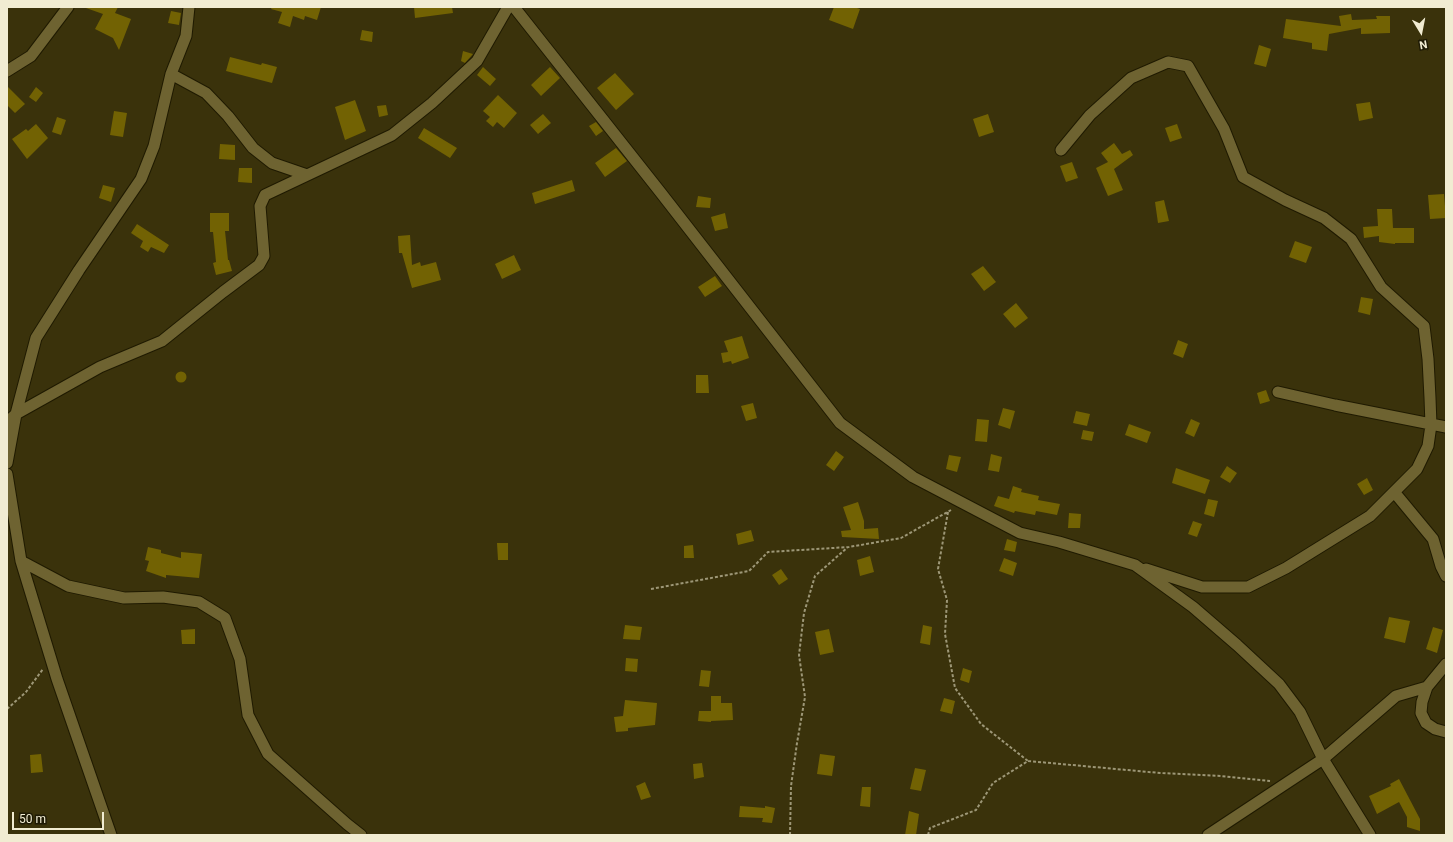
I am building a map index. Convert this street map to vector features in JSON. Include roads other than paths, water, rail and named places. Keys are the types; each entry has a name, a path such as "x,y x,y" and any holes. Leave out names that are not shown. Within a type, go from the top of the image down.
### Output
{"street":[{"path":"7,71 31,56 68,7"},
{"path":"7,463 16,414 36,338 79,270 141,179 154,146 171,74 186,36 189,7"},
{"path":"7,422 16,414 100,367 162,341 259,265 264,256 260,206 265,195 392,135 432,103 477,60 508,7"},
{"path":"514,7 840,422 913,477 1020,533 1059,542 1202,587 1248,587 1286,568 1370,516 1418,469 1428,446 1431,425 1428,359 1424,326 1381,287 1351,239 1324,218 1285,200 1243,177 1224,129 1188,66 1168,62 1131,78 1090,115 1061,150"},
{"path":"171,74 206,93 228,116 253,148 272,163 307,175"},
{"path":"1278,392 1446,427"},
{"path":"7,474 20,560 51,659 111,835"},
{"path":"1395,493 1433,539 1441,566 1446,576"},
{"path":"20,560 68,586 124,598 163,597 199,602 225,618 240,659 248,715 268,754 361,835"},
{"path":"1135,565 1193,607 1279,684 1300,712 1323,760 1370,835"},
{"path":"1446,664 1427,687 1422,702 1421,713 1426,723 1435,729 1446,732"},
{"path":"1208,835 1287,782 1323,760 1396,696 1427,687"}]}
